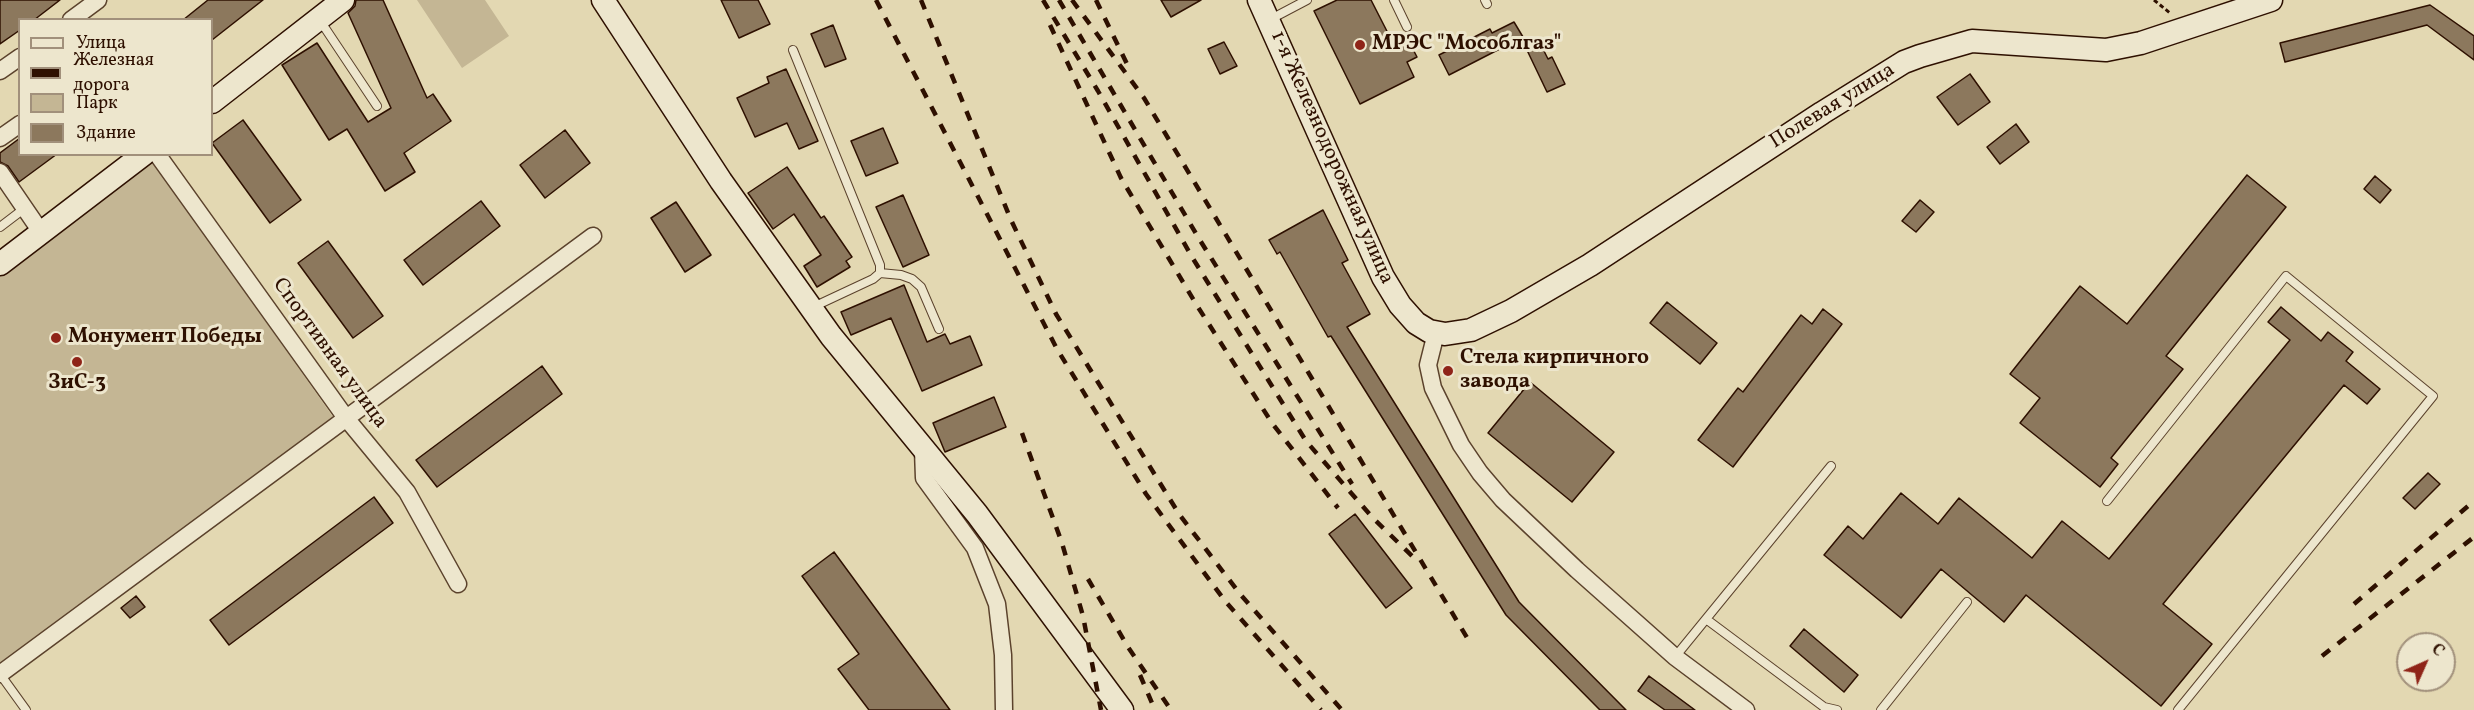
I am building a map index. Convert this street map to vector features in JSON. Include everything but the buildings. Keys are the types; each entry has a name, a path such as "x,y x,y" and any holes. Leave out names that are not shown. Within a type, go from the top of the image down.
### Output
{"main road":[{"path":"213,101 343,0"},
{"path":"603,0 721,182 810,308 977,514 1122,710"},
{"name":"Полевая улица","path":"1436,333 1460,333 1471,330 1511,311 1590,264 1904,62 1972,41 2106,50 2141,42 2271,0"},
{"name":"1-я Железнодорожная улица","path":"1264,10 1383,277 1400,305 1416,323 1436,333"},
{"path":"0,264 141,156"}],"street":[{"path":"74,18 98,0"},
{"path":"0,71 18,58"},
{"path":"0,138 18,125"},
{"name":"Спортивная улица","path":"158,156 346,418 407,492 458,584"},
{"path":"0,172 41,232"},
{"path":"0,674 593,236"},
{"path":"1436,333 1428,365 1433,388 1461,445 1480,473 1503,500 1577,570 1675,657 1746,710"},
{"path":"923,450 924,478 975,548 997,604 1003,655 1004,710"}],"lane":[{"path":"1264,10 1307,0"},
{"path":"1394,0 1407,27"},
{"path":"319,19 378,106"},
{"path":"793,50 880,265 879,273 873,279 810,308"},
{"path":"0,227 25,208"},
{"path":"879,273 902,275 912,279 921,287 939,329"},
{"path":"2107,501 2286,276 2433,396 2178,710"},
{"path":"1675,657 1831,466"},
{"path":"1881,710 1967,602"},
{"path":"1706,619 1824,707 1837,710"},
{"path":"0,674 26,710"}],"green space":[{"path":"417,0 485,0 509,36 462,68"},
{"path":"151,159 333,417 0,664 0,271"}],"railway":[{"path":"876,0 1057,349 1146,494 1225,601 1321,710"},
{"path":"921,0 1011,220 1056,314 1179,514 1240,594 1342,710"},
{"path":"1043,0 1098,91 1192,257 1306,441 1372,517 1413,557"},
{"path":"1059,0 1198,237 1352,484"},
{"path":"1072,0 1144,98 1469,641"},
{"path":"1096,0 1128,66"},
{"path":"1050,25 1121,178 1196,304 1272,423 1338,508"},
{"path":"1022,433 1062,543 1083,616 1101,710"},
{"path":"2354,604 2474,501"},
{"path":"2322,656 2474,537"},
{"path":"1088,579 1128,647 1171,710"},
{"path":"1140,675 1155,710"}],"place":[{"name":"МРЭС \"Мособлгаз\"","path":"1360,45"},
{"name":"Монумент Победы","path":"56,338"},
{"name":"ЗиС-3","path":"77,362"},
{"name":"Стела кирпичного завода","path":"1448,371"}]}
